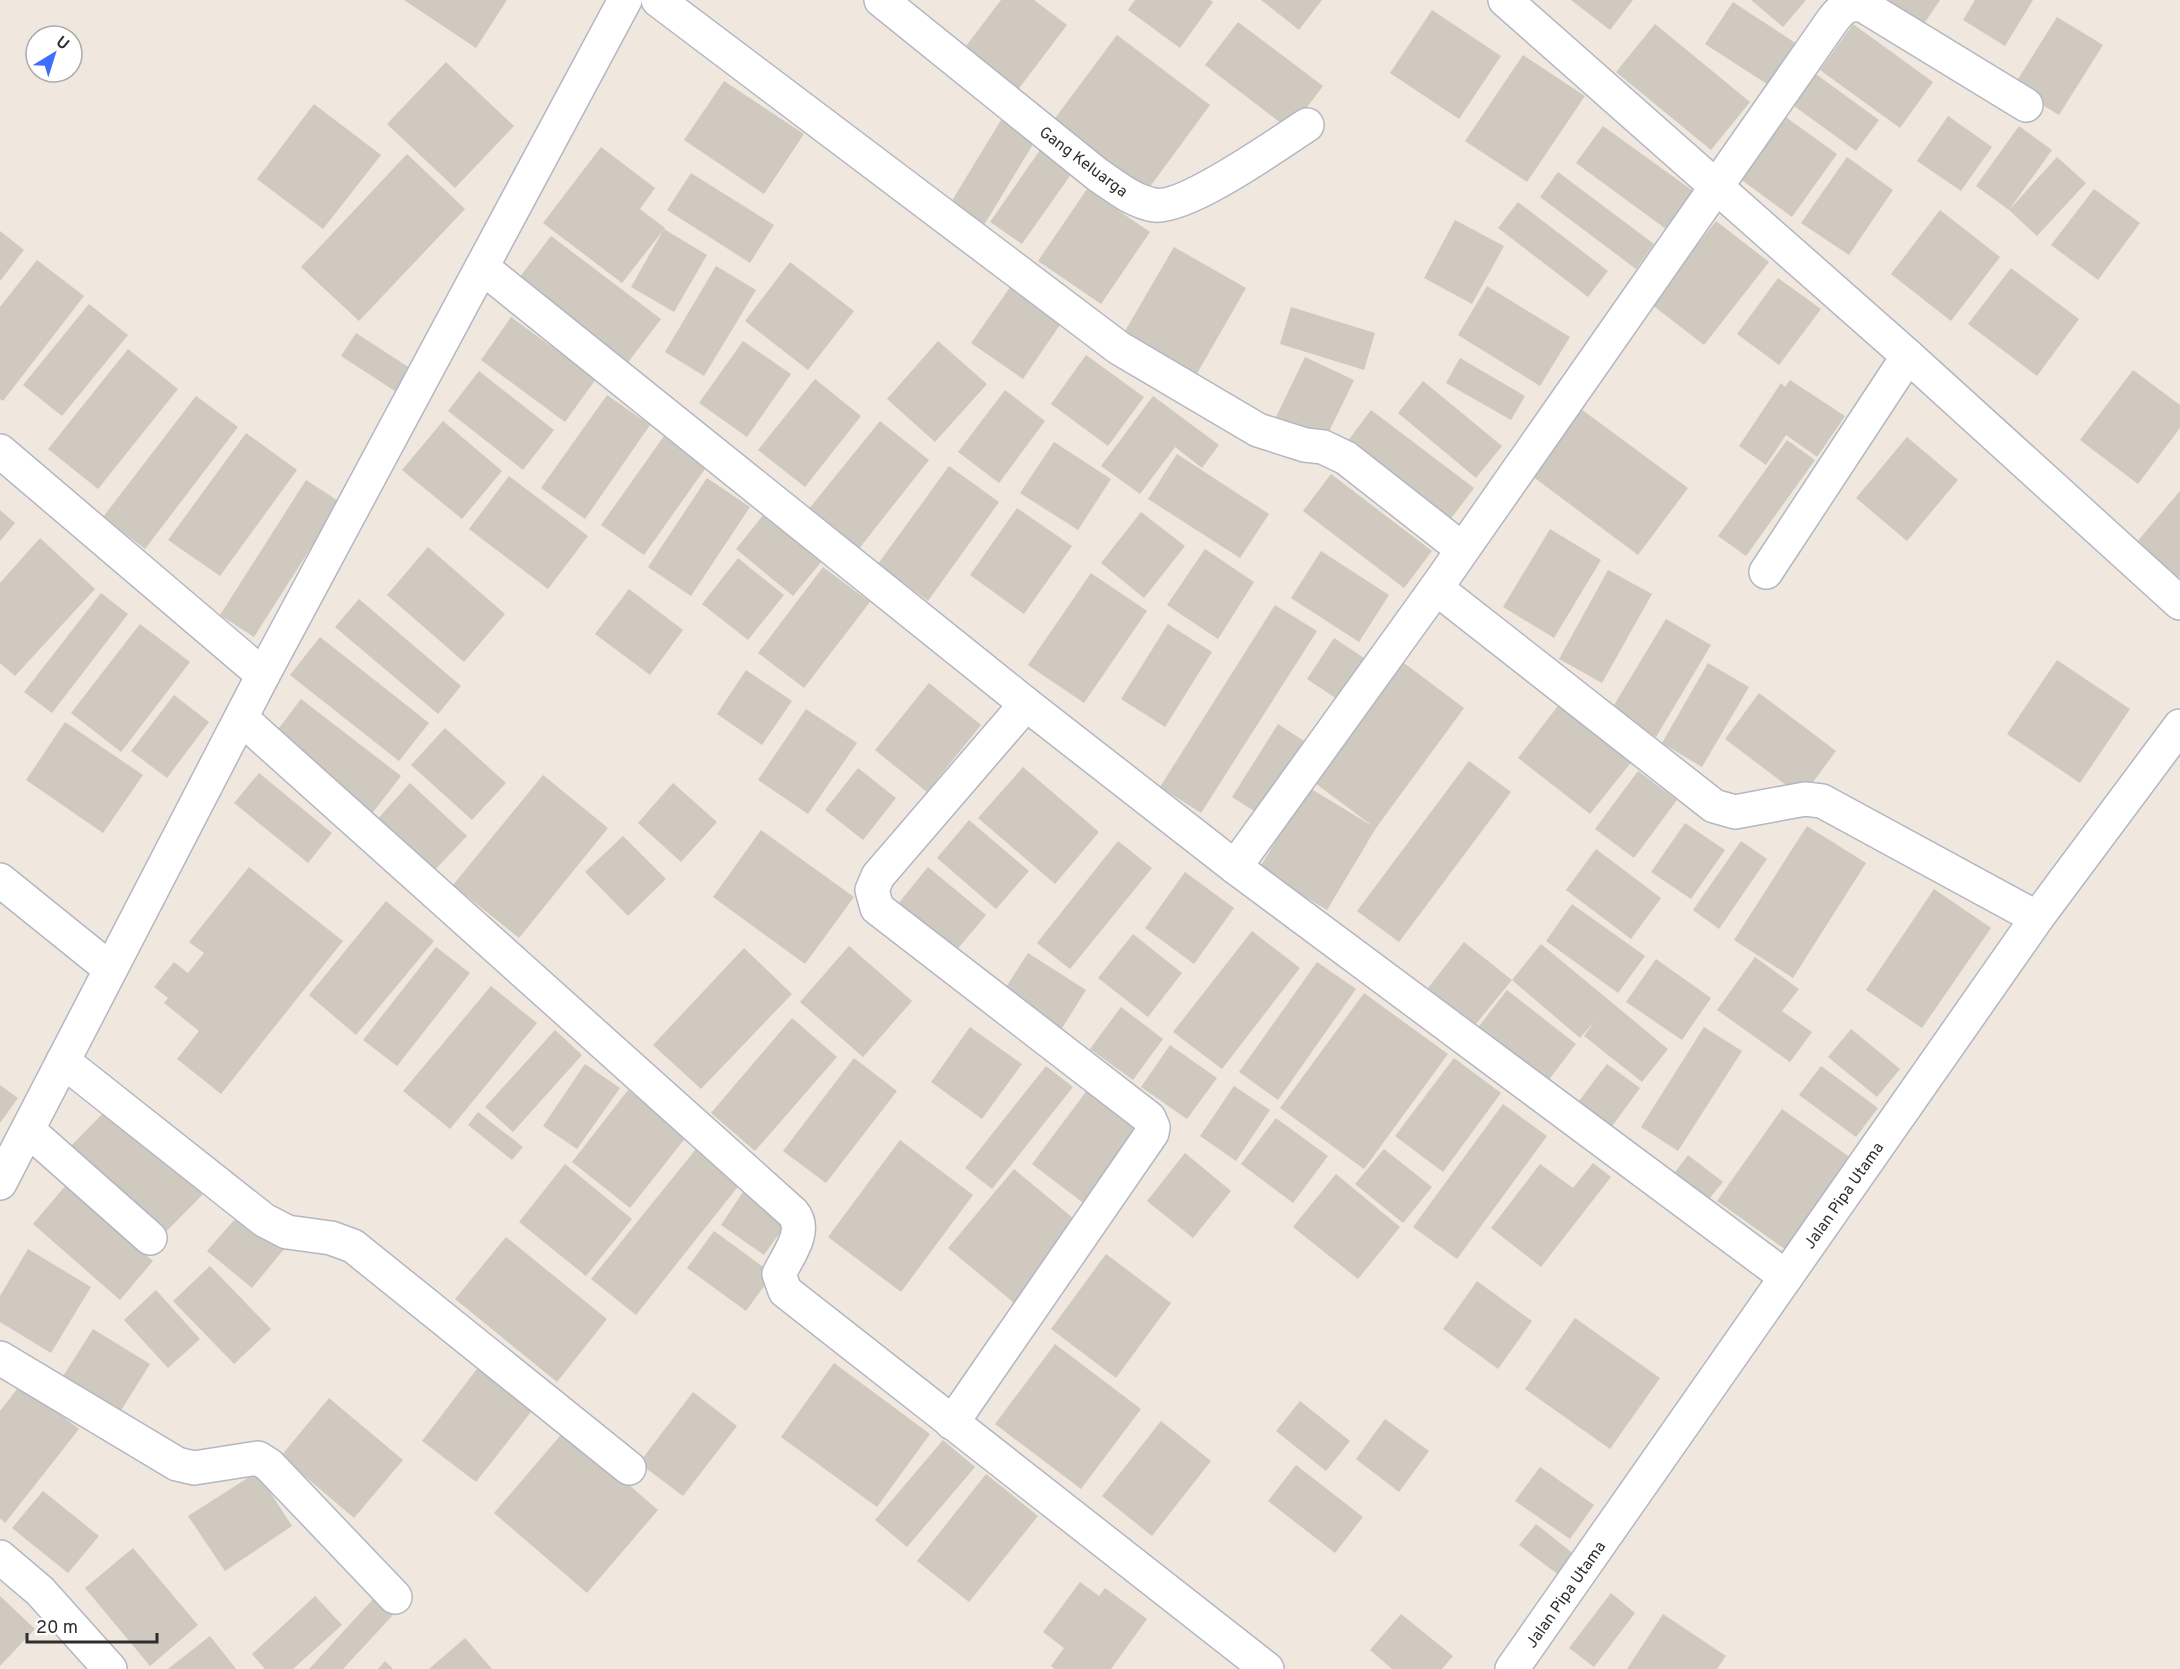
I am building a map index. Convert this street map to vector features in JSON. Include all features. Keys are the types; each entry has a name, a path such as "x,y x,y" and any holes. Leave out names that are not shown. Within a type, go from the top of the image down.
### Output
{"street":[{"path":"0,1183 15,1140 63,1061 109,968 242,719 263,675 625,0"},
{"path":"658,0 1119,348 1258,430 1305,445 1323,447 1346,458 1462,549"},
{"name":"Gang Keluarga","path":"881,0 1098,175 1130,197 1155,205 1171,204 1208,186 1307,126"},
{"path":"1505,0 1718,186 2180,603"},
{"path":"1235,867 1436,588 1718,186 1836,5 1864,6 2026,105"},
{"path":"483,268 1026,704 1235,867 1786,1277"},
{"path":"1766,572 1908,356"},
{"path":"0,451 263,675"},
{"path":"1436,588 1714,806 1735,812 1805,799 1822,801 2037,918"},
{"path":"952,1423 1148,1143 1153,1126 1149,1118 877,908 872,890 878,876 1026,704"},
{"path":"242,719 793,1213 800,1221 800,1230 780,1274 785,1291 1267,1669"},
{"name":"Jalan Pipa Utama","path":"1513,1669 2037,918 2180,726"},
{"path":"0,880 109,968"},
{"path":"63,1061 264,1220 287,1232 331,1238 353,1246 628,1468"},
{"path":"15,1140 150,1238"},
{"path":"0,1358 177,1464 200,1468 258,1458 269,1465 395,1597"},
{"path":"0,1557 40,1591 110,1669"}],"building":[{"path":"404,0 507,0 476,48"},
{"path":"1001,0 1034,0 1067,25 1017,91 963,50"},
{"path":"1135,0 1210,0 1213,2 1180,48 1128,10"},
{"path":"1261,0 1322,0 1299,30"},
{"path":"1571,0 1633,0 1610,30"},
{"path":"1751,0 1806,0 1783,27"},
{"path":"1875,0 1940,0 1919,31"},
{"path":"1975,0 2033,0 2005,46 1963,20"},
{"path":"1733,2 1797,44 1770,86 1705,44"},
{"path":"1432,10 1501,56 1459,119 1390,73"},
{"path":"2057,17 2103,45 2059,115 2013,87"},
{"path":"1238,22 1323,86 1290,130 1205,65"},
{"path":"1655,24 1750,102 1711,150 1616,72"},
{"path":"1853,24 1933,82 1900,128 1820,70"},
{"path":"1117,35 1210,105 1141,199 1047,129"},
{"path":"1523,55 1585,96 1527,182 1465,141"},
{"path":"446,62 514,126 455,188 387,124"},
{"path":"1813,72 1879,120 1856,151 1790,103"},
{"path":"724,81 804,134 764,194 684,140"},
{"path":"314,104 381,155 323,229 257,179"},
{"path":"1783,115 1837,154 1792,217 1739,178"},
{"path":"1948,116 1992,147 1961,191 1917,161"},
{"path":"1001,120 1035,141 981,230 947,209"},
{"path":"1603,126 1693,191 1666,229 1576,163"},
{"path":"2019,126 2052,150 2009,210 1976,186"},
{"path":"601,147 655,188 640,209 665,228 622,283 543,223"},
{"path":"1040,150 1072,173 1022,244 990,222"},
{"path":"407,154 465,209 359,321 301,267"},
{"path":"1847,157 1893,190 1849,255 1801,223"},
{"path":"2057,157 2086,183 2037,236 2009,210"},
{"path":"1558,172 1654,244 1636,269 1540,197"},
{"path":"691,173 774,225 750,263 667,210"},
{"path":"1087,189 1150,232 1101,304 1038,261"},
{"path":"2094,189 2140,223 2098,280 2051,245"},
{"path":"1518,202 1608,271 1588,297 1498,228"},
{"path":"1940,210 2000,257 1951,321 1891,274"},
{"path":"1455,220 1504,246 1472,304 1424,278"},
{"path":"1716,221 1769,262 1704,345 1651,304"},
{"path":"664,229 707,255 674,312 631,287"},
{"path":"0,231 24,250 0,281"},
{"path":"551,236 661,319 626,365 516,282"},
{"path":"1174,247 1246,288 1191,384 1118,343"},
{"path":"37,260 84,296 3,401 0,399 0,307"},
{"path":"790,262 854,311 808,370 745,321"},
{"path":"716,266 756,290 704,376 665,352"},
{"path":"2011,268 2079,319 2037,376 1968,324"},
{"path":"1778,278 1821,309 1779,365 1737,334"},
{"path":"1013,283 1064,319 1023,379 971,343"},
{"path":"1487,286 1570,337 1540,386 1458,335"},
{"path":"89,304 128,335 62,416 23,385"},
{"path":"1291,307 1375,333 1364,370 1280,344"},
{"path":"511,317 596,379 565,422 481,360"},
{"path":"356,333 416,372 401,395 341,356"},
{"path":"743,341 791,374 747,437 699,403"},
{"path":"938,341 987,384 935,442 887,399"},
{"path":"128,349 178,389 98,489 48,449"},
{"path":"1086,355 1144,397 1108,446 1051,404"},
{"path":"1305,357 1354,380 1324,442 1275,419"},
{"path":"1460,358 1525,396 1511,420 1446,383"},
{"path":"2133,370 2180,405 2180,428 2138,484 2080,440"},
{"path":"479,371 554,430 523,470 448,411"},
{"path":"815,379 861,416 805,487 758,450"},
{"path":"1790,380 1845,416 1817,457 1786,435 1766,465 1739,446 1781,383 1785,387"},
{"path":"1423,381 1502,446 1476,478 1398,413"},
{"path":"1005,390 1045,421 999,483 958,452"},
{"path":"607,395 650,425 585,519 541,488"},
{"path":"196,396 238,427 145,549 103,517"},
{"path":"1153,396 1219,445 1202,468 1175,447 1140,494 1101,466"},
{"path":"1581,409 1688,488 1638,555 1532,476"},
{"path":"1371,410 1474,488 1444,528 1341,450"},
{"path":"443,421 502,471 462,519 402,470"},
{"path":"880,421 929,460 854,555 804,515"},
{"path":"246,433 297,470 220,576 168,540"},
{"path":"664,436 707,466 644,555 601,525"},
{"path":"1907,437 1958,480 1907,541 1856,498"},
{"path":"1787,440 1815,460 1746,556 1718,536"},
{"path":"1054,442 1111,479 1078,530 1020,493"},
{"path":"1177,454 1269,514 1240,558 1148,499"},
{"path":"949,466 999,502 928,601 878,564"},
{"path":"1331,474 1432,551 1404,588 1303,511"},
{"path":"509,476 588,536 548,589 469,529"},
{"path":"707,478 750,507 691,596 648,567"},
{"path":"306,480 340,502 254,637 220,615"},
{"path":"2180,491 2180,576 2178,578 2136,543"},
{"path":"1017,508 1072,546 1024,614 970,575"},
{"path":"0,510 15,523 0,541"},
{"path":"1141,512 1185,546 1144,598 1101,563"},
{"path":"764,514 822,561 793,596 736,549"},
{"path":"1550,529 1601,560 1554,638 1503,607"},
{"path":"40,538 95,589 15,676 0,663 0,583"},
{"path":"428,547 505,614 464,662 387,595"},
{"path":"1205,549 1254,582 1218,639 1167,605"},
{"path":"1321,551 1389,595 1359,642 1291,598"},
{"path":"738,558 784,595 748,640 702,604"},
{"path":"823,567 870,602 804,688 758,653"},
{"path":"1608,570 1652,594 1602,683 1559,659"},
{"path":"1091,573 1147,611 1084,703 1028,665"},
{"path":"629,589 683,630 650,675 595,634"},
{"path":"101,593 128,614 52,713 24,692"},
{"path":"359,599 461,686 438,714 335,627"},
{"path":"1275,605 1317,631 1201,813 1160,787"},
{"path":"1666,619 1711,645 1656,737 1611,710"},
{"path":"140,624 190,662 121,752 71,713"},
{"path":"1168,624 1212,652 1165,727 1121,699"},
{"path":"320,637 429,723 399,761 290,675"},
{"path":"1334,638 1376,666 1349,707 1307,679"},
{"path":"2057,660 2130,709 2080,783 2007,734"},
{"path":"1404,663 1464,708 1376,828 1327,910 1259,869 1308,787 1374,827 1315,783"},
{"path":"1708,663 1749,687 1702,767 1662,743"},
{"path":"746,670 792,701 762,745 717,714"},
{"path":"929,683 981,725 927,792 875,750"},
{"path":"1759,693 1836,751 1802,797 1725,739"},
{"path":"174,695 209,722 167,778 131,751"},
{"path":"301,699 401,776 370,816 270,740"},
{"path":"1560,703 1633,760 1590,814 1518,758"},
{"path":"806,709 857,743 808,814 758,780"},
{"path":"65,722 143,775 103,833 26,780"},
{"path":"1278,724 1315,748 1268,820 1232,797"},
{"path":"445,728 506,783 472,820 411,765"},
{"path":"1469,761 1511,792 1399,942 1357,911"},
{"path":"1023,767 1099,832 1055,884 978,818"},
{"path":"858,768 896,798 863,840 825,810"},
{"path":"1638,771 1677,800 1634,858 1595,829"},
{"path":"259,773 332,833 308,863 234,803"},
{"path":"543,775 608,828 519,938 453,885"},
{"path":"410,783 467,836 429,876 374,823"},
{"path":"673,783 717,822 681,862 638,823"},
{"path":"969,820 1029,871 996,909 937,858"},
{"path":"1685,823 1725,850 1691,899 1651,872"},
{"path":"1807,826 1866,863 1793,978 1734,940"},
{"path":"761,830 854,897 805,964 713,897"},
{"path":"623,836 666,879 628,916 585,872"},
{"path":"1118,841 1152,868 1070,969 1037,943"},
{"path":"1741,841 1767,859 1719,929 1693,910"},
{"path":"1596,849 1661,898 1631,939 1566,890"},
{"path":"249,867 343,941 221,1094 177,1059 199,1031 164,1003 168,998 154,987 174,962 188,973 204,953 189,942"},
{"path":"928,867 986,915 950,958 893,910"},
{"path":"1185,872 1234,908 1194,964 1145,928"},
{"path":"1934,889 1991,928 1922,1028 1866,990"},
{"path":"386,901 434,941 356,1035 309,995"},
{"path":"1572,904 1645,956 1618,993 1546,941"},
{"path":"1252,931 1300,968 1222,1069 1173,1032"},
{"path":"1133,934 1182,973 1148,1017 1098,978"},
{"path":"1464,942 1512,980 1475,1025 1428,988"},
{"path":"1541,944 1668,1049 1642,1082 1584,1036 1595,1021 1580,1038 1512,980"},
{"path":"849,946 912,1001 863,1057 800,1002"},
{"path":"436,947 470,973 397,1066 363,1040"},
{"path":"744,948 792,994 701,1089 653,1045"},
{"path":"1028,953 1086,990 1059,1033 1001,995"},
{"path":"1755,957 1799,989 1782,1011 1812,1032 1790,1062 1717,1010"},
{"path":"1656,959 1711,998 1682,1040 1626,1002"},
{"path":"1317,962 1356,989 1278,1100 1239,1072"},
{"path":"491,986 537,1023 450,1129 403,1091"},
{"path":"1507,990 1576,1044 1545,1085 1476,1030"},
{"path":"1364,993 1448,1054 1364,1169 1280,1108"},
{"path":"1121,1007 1163,1039 1133,1080 1090,1049"},
{"path":"792,1018 837,1057 755,1151 711,1113"},
{"path":"970,1027 1022,1064 982,1119 931,1082"},
{"path":"1704,1027 1742,1051 1678,1151 1641,1127"},
{"path":"1851,1029 1900,1069 1877,1097 1828,1057"},
{"path":"555,1030 582,1055 513,1132 485,1107"},
{"path":"1170,1045 1217,1078 1187,1119 1141,1087"},
{"path":"854,1058 897,1091 826,1183 783,1151"},
{"path":"1454,1058 1501,1093 1443,1172 1395,1136"},
{"path":"585,1064 620,1088 577,1149 543,1126"},
{"path":"1607,1064 1640,1088 1610,1129 1576,1105"},
{"path":"1046,1066 1073,1087 992,1189 965,1168"},
{"path":"1821,1066 1878,1108 1856,1137 1799,1095"},
{"path":"0,1085 18,1098 0,1123"},
{"path":"1091,1085 1149,1129 1090,1208 1032,1164"},
{"path":"1234,1086 1270,1110 1236,1161 1200,1136"},
{"path":"628,1090 687,1136 630,1208 572,1162"},
{"path":"113,1103 205,1192 160,1238 68,1149"},
{"path":"1503,1104 1547,1136 1457,1259 1413,1227"},
{"path":"1782,1109 1858,1163 1793,1255 1717,1201"},
{"path":"478,1112 523,1147 512,1160 468,1125"},
{"path":"1276,1118 1328,1156 1293,1203 1241,1164"},
{"path":"900,1140 973,1195 901,1292 828,1237"},
{"path":"696,1149 740,1184 636,1315 591,1279"},
{"path":"1384,1149 1432,1187 1403,1223 1355,1184"},
{"path":"1185,1153 1231,1191 1193,1238 1147,1201"},
{"path":"1688,1155 1723,1182 1704,1205 1670,1179"},
{"path":"1593,1163 1611,1177 1541,1267 1491,1228 1540,1164 1573,1188"},
{"path":"565,1164 632,1219 586,1276 519,1222"},
{"path":"1014,1169 1085,1228 1020,1308 948,1248"},
{"path":"1336,1174 1400,1227 1358,1279 1293,1227"},
{"path":"66,1185 153,1261 120,1300 33,1224"},
{"path":"745,1189 789,1220 764,1255 721,1225"},
{"path":"242,1211 285,1248 252,1288 207,1251"},
{"path":"714,1231 773,1274 746,1311 687,1268"},
{"path":"506,1237 607,1319 557,1382 455,1299"},
{"path":"28,1249 91,1287 51,1353 0,1322 0,1296"},
{"path":"1106,1254 1171,1303 1116,1378 1051,1329"},
{"path":"210,1266 271,1329 234,1364 173,1301"},
{"path":"1477,1281 1532,1321 1498,1369 1443,1329"},
{"path":"156,1290 200,1339 168,1368 124,1320"},
{"path":"1575,1318 1660,1378 1610,1449 1525,1389"},
{"path":"93,1329 150,1364 117,1417 60,1381"},
{"path":"1055,1344 1141,1409 1081,1489 995,1424"},
{"path":"483,1361 538,1403 476,1482 422,1441"},
{"path":"834,1363 930,1434 877,1507 781,1437"},
{"path":"21,1384 79,1429 5,1523 0,1518 0,1411"},
{"path":"693,1392 737,1426 683,1496 639,1463"},
{"path":"329,1398 403,1460 354,1518 281,1456"},
{"path":"1300,1401 1350,1441 1326,1471 1276,1431"},
{"path":"1385,1419 1429,1451 1399,1492 1356,1459"},
{"path":"1161,1421 1211,1461 1152,1536 1102,1496"},
{"path":"565,1430 658,1510 587,1593 494,1513"},
{"path":"943,1440 975,1467 907,1547 875,1520"},
{"path":"1296,1465 1363,1517 1335,1553 1268,1501"},
{"path":"1540,1467 1594,1505 1570,1539 1515,1501"},
{"path":"257,1472 292,1526 225,1571 188,1516"},
{"path":"986,1474 1038,1516 969,1602 917,1561"},
{"path":"43,1491 99,1536 68,1573 12,1528"},
{"path":"1536,1524 1575,1555 1560,1576 1519,1545"},
{"path":"133,1548 198,1625 150,1666 85,1588"},
{"path":"1080,1582 1099,1596 1105,1588 1147,1619 1111,1669 1055,1669 1051,1666 1064,1648 1043,1632"},
{"path":"1611,1593 1635,1613 1594,1667 1569,1648"},
{"path":"0,1596 35,1629 0,1666"},
{"path":"315,1596 342,1625 293,1669 265,1669 252,1654"},
{"path":"374,1598 393,1615 343,1669 309,1669"},
{"path":"1401,1614 1453,1656 1442,1669 1392,1669 1370,1650"},
{"path":"1663,1614 1726,1656 1717,1669 1627,1669"},
{"path":"210,1636 236,1669 168,1669"},
{"path":"465,1638 492,1669 429,1669"},
{"path":"385,1661 393,1669 378,1669"}]}
